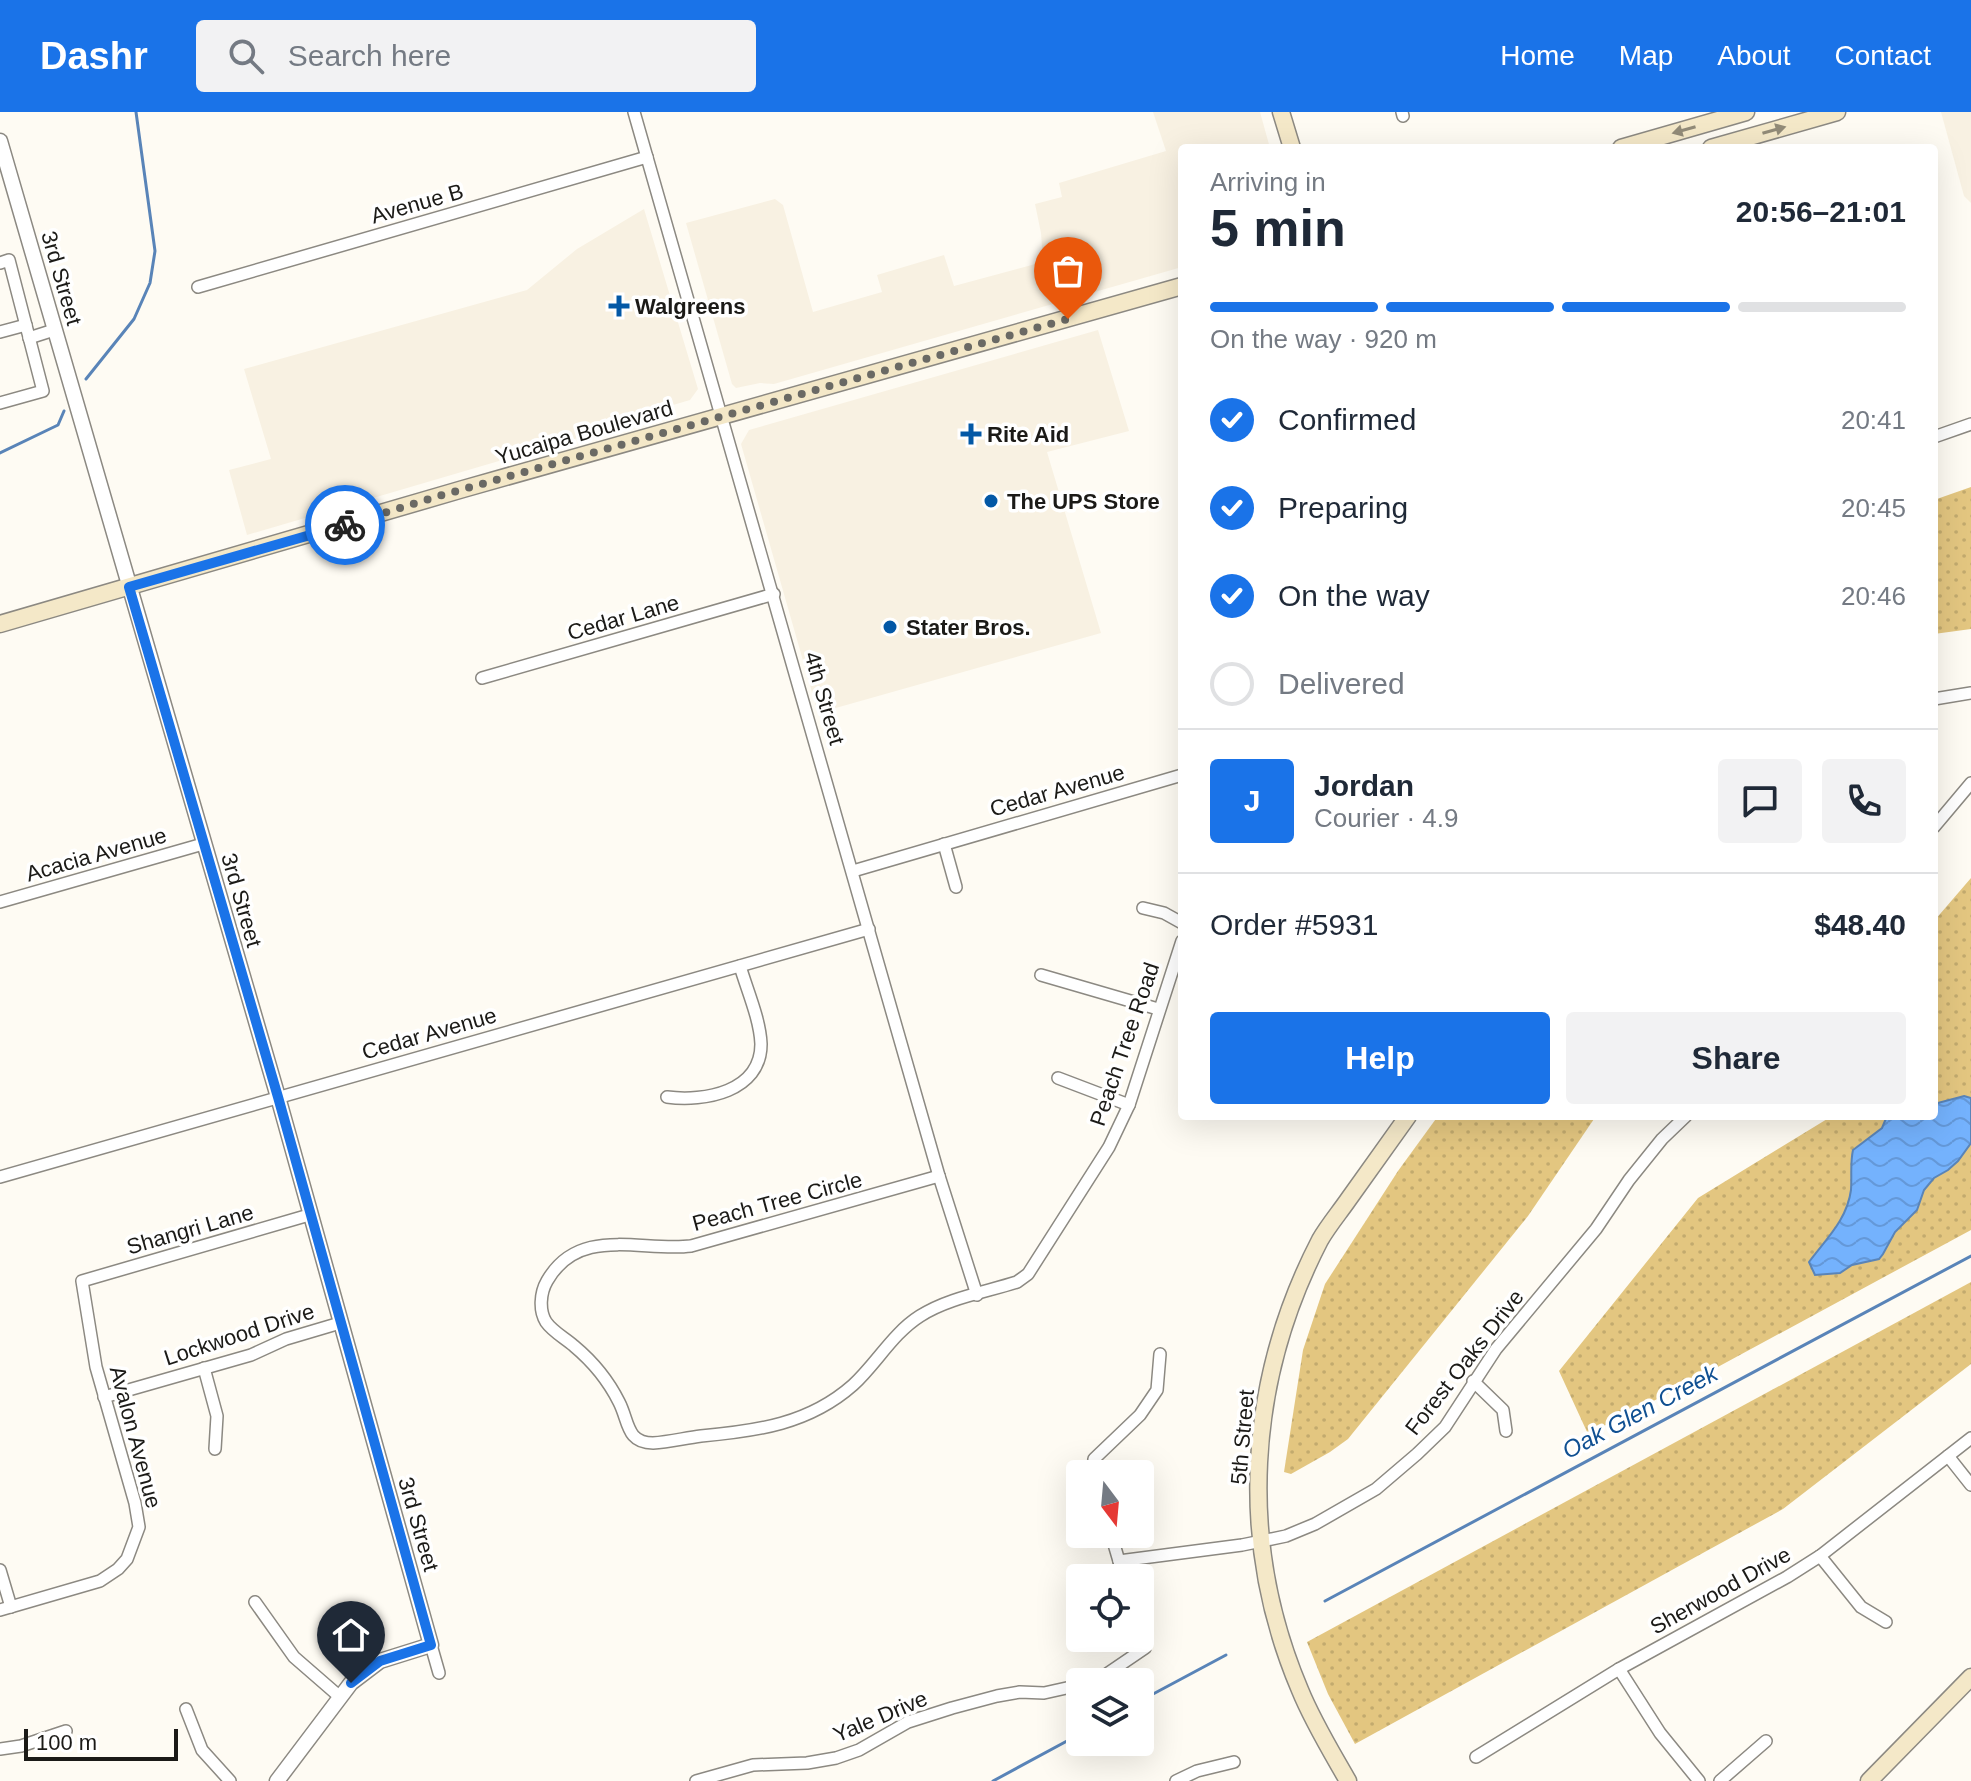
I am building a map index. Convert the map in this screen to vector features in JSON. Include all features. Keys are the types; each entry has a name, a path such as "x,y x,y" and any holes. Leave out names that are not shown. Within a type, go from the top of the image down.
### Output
{"main road":[{"path":"1281,112 1291,144"},
{"path":"1635,144 1746,112"},
{"path":"1725,144 1837,112"},
{"name":"Yucaipa Boulevard","path":"0,624 1178,287"},
{"name":"5th Street","path":"1348,1781 1319,1731 1288,1659 1266,1576 1261,1541 1260,1448 1276,1347 1296,1294 1322,1237 1405,1120"},
{"path":"1869,1781 1971,1677"}],"street":[{"name":"4th Street","path":"634,112 939,1176 977,1295"},
{"name":"3rd Street","path":"0,141 278,1097 439,1673"},
{"name":"Avenue B","path":"198,287 647,157"},
{"path":"0,263 9,260 43,391 0,403"},
{"path":"0,332 26,325"},
{"path":"29,338 54,330"},
{"path":"1938,436 1971,424"},
{"name":"Cedar Lane","path":"482,678 774,594"},
{"path":"1938,698 1971,693"},
{"name":"Cedar Avenue","path":"853,871 1178,776"},
{"path":"1938,822 1971,783"},
{"name":"Acacia Avenue","path":"0,902 203,844"},
{"path":"944,844 956,887"},
{"path":"1143,908 1164,913 1178,921"},
{"name":"Cedar Avenue","path":"0,1177 869,929"},
{"name":"Peach Tree Road","path":"977,1295 1017,1282 1028,1274 1109,1147 1129,1105 1178,952"},
{"path":"667,1097 688,1100 713,1096 739,1085 758,1063 761,1042 740,966"},
{"path":"1041,975 1158,1009"},
{"path":"1058,1078 1129,1105"},
{"name":"Forest Oaks Drive","path":"1119,1561 1261,1541 1301,1530 1376,1489 1445,1427 1496,1349 1596,1229 1662,1139 1682,1120"},
{"name":"Peach Tree Circle","path":"939,1176 691,1246 672,1248 624,1243 592,1246 567,1259 546,1282 541,1311 555,1331 575,1346 605,1377 621,1405 634,1439 650,1443 761,1430 802,1418 849,1389 918,1317 936,1307 977,1295"},
{"name":"Shangri Lane","path":"82,1281 309,1215"},
{"name":"Avalon Avenue","path":"6,1609 100,1581 118,1569 132,1549 139,1527 104,1397 82,1281"},
{"name":"Lockwood Drive","path":"104,1397 251,1355 286,1339 340,1323"},
{"path":"1094,1460 1140,1415 1157,1390 1160,1354"},
{"path":"204,1368 217,1416 215,1449"},
{"path":"1473,1381 1503,1410 1506,1431"},
{"name":"Sherwood Drive","path":"1476,1757 1619,1669 1820,1556 1971,1438"},
{"path":"1948,1456 1971,1485"},
{"path":"1115,1548 1120,1564"},
{"path":"1820,1556 1861,1607 1886,1622"},
{"path":"0,1570 6,1609"},
{"path":"255,1602 294,1657 340,1697"},
{"path":"277,1781 351,1683 380,1661 431,1645"},
{"path":"1116,1668 1139,1652"},
{"path":"1619,1669 1660,1733 1699,1781"},
{"name":"Yale Drive","path":"696,1781 753,1765 807,1763 836,1758 859,1750 908,1722 952,1708 997,1696 1066,1688"},
{"path":"186,1709 202,1750 230,1781"},
{"path":"0,1749 21,1746 66,1731"},
{"path":"1720,1781 1766,1741"},
{"path":"1176,1781 1197,1771 1234,1762"}],"shaded area":[{"path":"1153,112 1260,112 1269,144 1178,144 1178,268 774,384 760,383 736,388 732,384 686,223 775,199 783,205 813,312 882,292 877,275 944,255 954,286 1043,262 1035,204 1062,197 1059,183 1166,151"},
{"path":"1941,112 1971,112 1971,203 1964,196"},
{"path":"644,209 698,389 690,400 612,423 605,430 247,535 229,470 271,459 244,369 527,290 577,249"},
{"path":"1098,330 1129,431 1047,452 1101,633 818,713 741,444 749,430"},
{"path":"1971,487 1971,629 1938,633 1938,499"},
{"path":"1971,878 1971,1230 1588,1434 1559,1371 1698,1198 1825,1120 1938,1120 1938,916"},
{"path":"1435,1120 1593,1120 1528,1216 1348,1439 1291,1474 1284,1472 1303,1350 1325,1284"},
{"path":"1971,1282 1971,1364 1783,1509 1355,1744 1328,1694 1307,1642"}],"water":[{"path":"1964,1096 1971,1098 1971,1143 1958,1161 1934,1178 1924,1190 1917,1210 1895,1232 1879,1259 1852,1265 1840,1273 1815,1275 1809,1262 1835,1229 1849,1201 1853,1150 1882,1128 1885,1120 1938,1120 1938,1103"}],"waterway":[{"path":"86,379 134,319 150,283 155,251 136,112"},
{"path":"0,453 58,425 64,411"},
{"name":"Oak Glen Creek","path":"1325,1601 1971,1256"},
{"name":"Oak Glen Creek","path":"1154,1694 1226,1655"},
{"name":"Oak Glen Creek","path":"993,1781 1066,1742"}],"way so far":[{"path":"345,525 1068,319"}],"place":[{"name":"Walgreens","path":"619,306"},
{"name":"Rite Aid","path":"971,434"},
{"name":"The UPS Store","path":"991,501"},
{"name":"Stater Bros.","path":"890,627"}],"route":[{"path":"345,525 129,587 278,1097 431,1645 380,1661 351,1683"}]}
